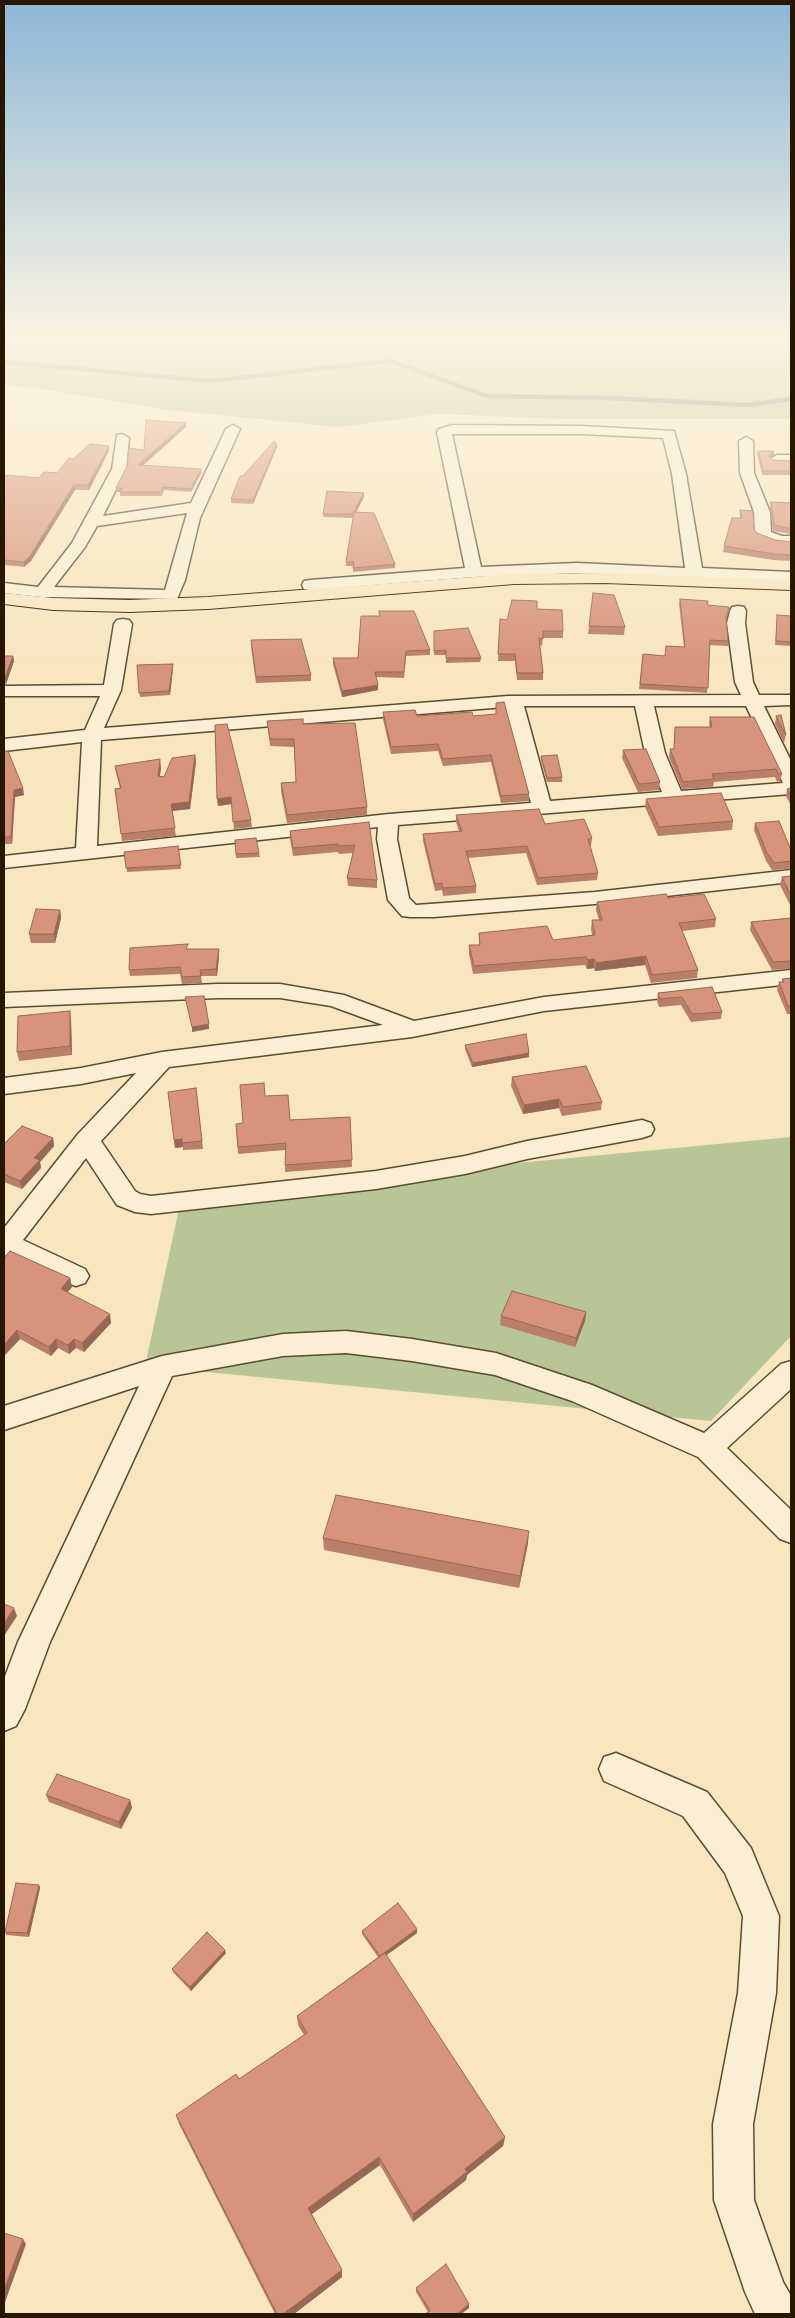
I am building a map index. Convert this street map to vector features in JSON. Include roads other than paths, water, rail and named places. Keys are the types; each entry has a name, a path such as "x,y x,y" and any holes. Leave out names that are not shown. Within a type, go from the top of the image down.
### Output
{"main road":[{"path":"4,599 53,604 138,606 514,579 614,578 791,585"}],"street":[{"path":"42,592 79,544 91,522 119,468 121,446"},
{"path":"4,588 42,592 171,594 177,580 186,541 197,507 225,446"},
{"path":"447,446 460,498 474,572"},
{"path":"672,446 679,474 694,572"},
{"path":"746,446 747,473 762,512 763,534 780,541 791,541"},
{"path":"91,522 197,507"},
{"path":"310,585 474,572 577,568 791,577"},
{"path":"738,611 736,623 744,682 791,781"},
{"path":"86,852 92,736 112,690 123,624"},
{"path":"4,691 112,690"},
{"path":"643,700 655,753 674,798"},
{"path":"4,745 513,701 791,700"},
{"path":"513,701 542,808"},
{"path":"4,862 389,820 791,788"},
{"path":"389,820 388,839 396,887 399,900 410,911 434,911 595,898 791,876"},
{"path":"4,1086 81,1076 162,1060 412,1029 544,1004 791,977"},
{"path":"4,1000 218,991 280,991 336,1000 356,1009 383,1016 412,1029"},
{"path":"76,1276 5,1244 87,1140 162,1060"},
{"path":"87,1140 126,1198 135,1203 151,1205 318,1188 376,1180 465,1165 527,1150 642,1129"},
{"path":"4,1418 162,1367 284,1344 346,1342 412,1350 496,1364 582,1393 708,1448 791,1530"},
{"path":"7,1702 162,1367"},
{"path":"708,1448 791,1372"},
{"path":"616,1769 695,1804 738,1861 761,1916 757,1993 733,2124 734,2200 766,2292 778,2314"}]}
